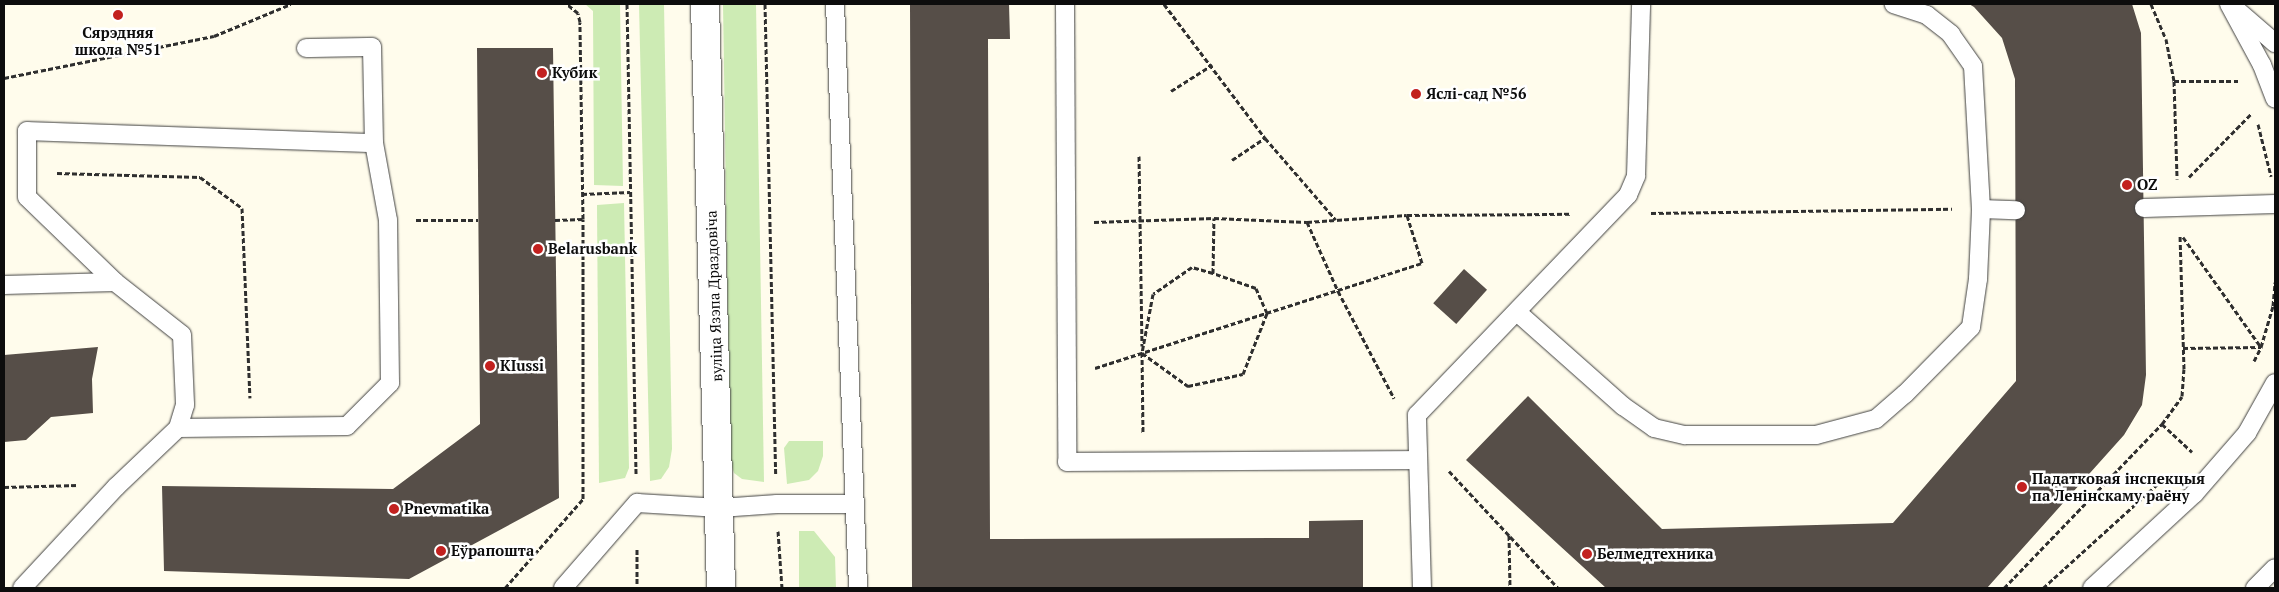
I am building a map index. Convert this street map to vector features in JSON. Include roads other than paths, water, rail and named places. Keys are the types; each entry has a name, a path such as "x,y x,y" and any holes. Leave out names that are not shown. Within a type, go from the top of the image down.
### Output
{"street":[{"name":"вуліца Язэпа Драздовіча","path":"705,4 721,588"}],"lane":[{"path":"835,4 858,588"},
{"path":"1065,4 1066,462 1418,460"},
{"path":"1422,588 1417,415 1628,195 1636,176 1641,4"},
{"path":"1517,312 1623,406 1654,428 1686,435 1816,435 1876,419 1912,388 1972,327 1978,280 1980,209 1973,66 1951,34 1927,15 1894,4"},
{"path":"2229,4 2275,43"},
{"path":"2229,4 2262,65 2275,99"},
{"path":"178,428 347,426 390,383 388,220 374,143 372,47 306,48"},
{"path":"22,588 116,487 178,428 185,405 182,335 115,282 27,197 27,131 374,143"},
{"path":"2144,208 2275,204"},
{"path":"1980,209 2016,210"},
{"path":"4,285 115,282"},
{"path":"2092,588 2194,494 2247,433 2275,383"},
{"path":"563,588 637,503 720,508 777,504 854,504"},
{"path":"2255,588 2275,568"}],"place":[{"name":"Сярэдняя школа №51","path":"118,15"},
{"name":"Кубик","path":"542,73"},
{"name":"Яслі-сад №56","path":"1416,94"},
{"name":"OZ","path":"2127,185"},
{"name":"Belarusbank","path":"538,249"},
{"name":"KIussi","path":"490,366"},
{"name":"Падатковая інспекцыя па Ленінскаму раёну","path":"2022,487"},
{"name":"Pnevmatika","path":"394,509"},
{"name":"Еўрапошта","path":"441,551"},
{"name":"Белмедтехника","path":"1587,554"}]}
